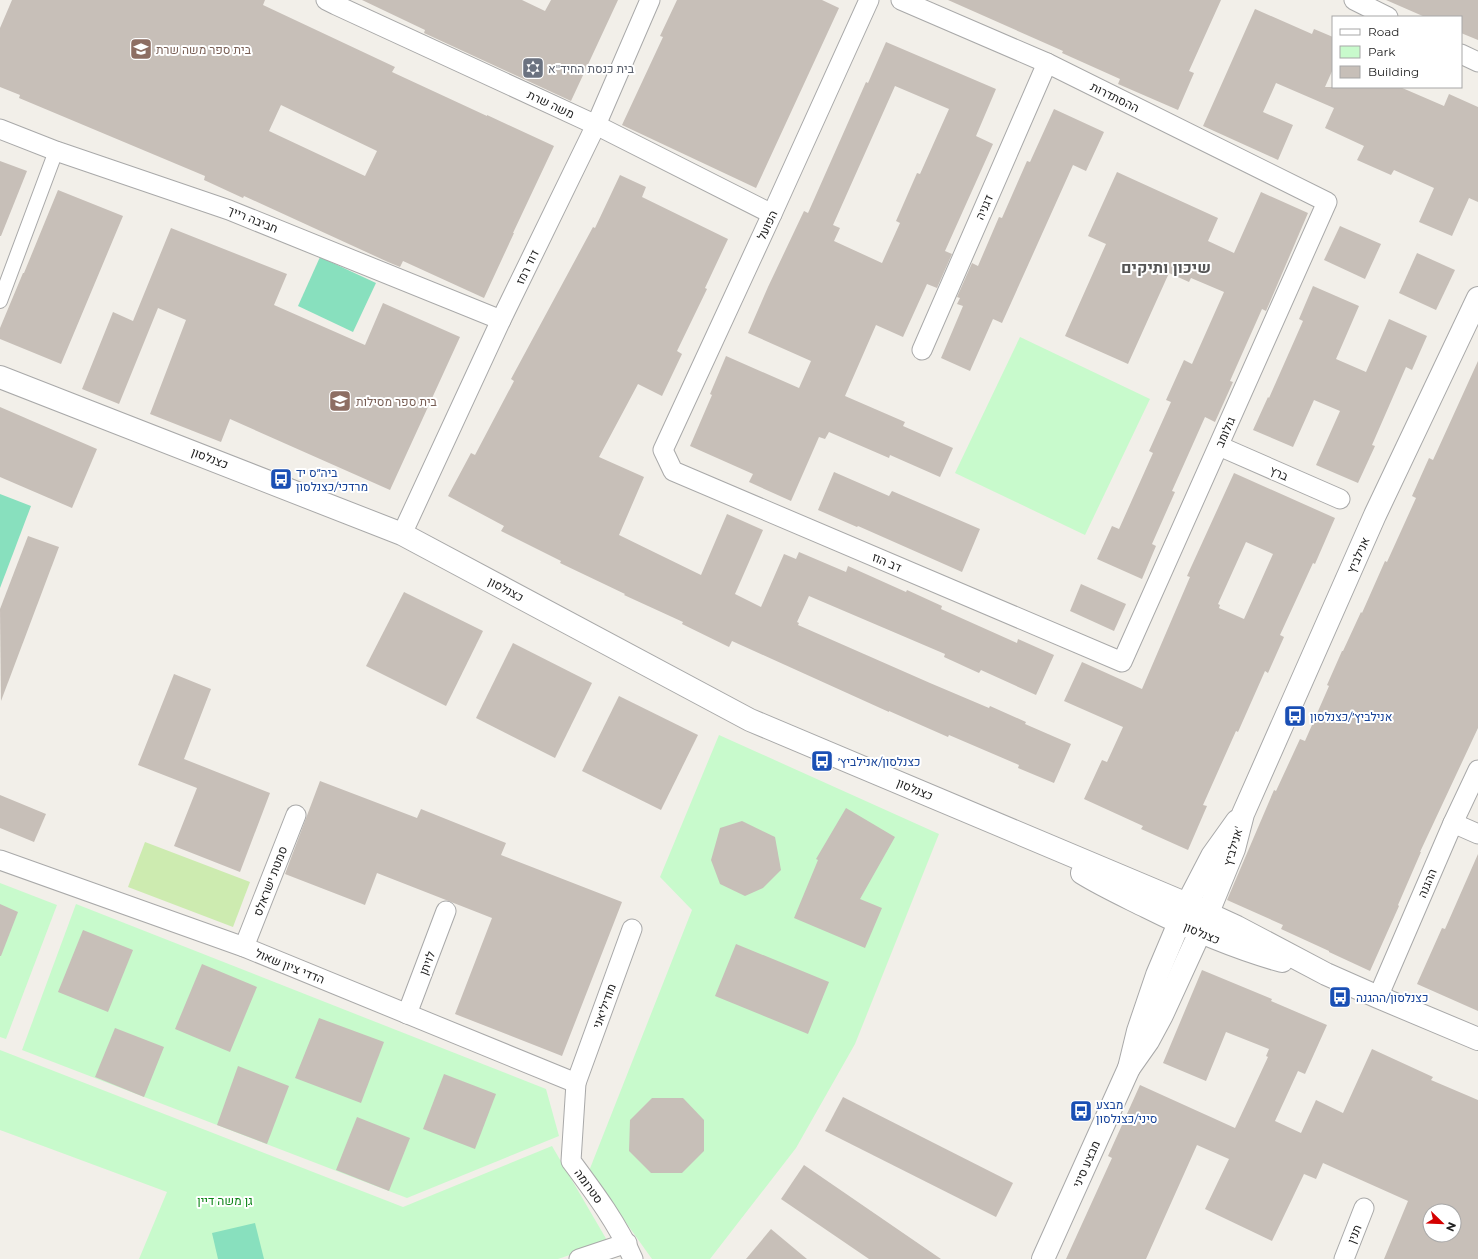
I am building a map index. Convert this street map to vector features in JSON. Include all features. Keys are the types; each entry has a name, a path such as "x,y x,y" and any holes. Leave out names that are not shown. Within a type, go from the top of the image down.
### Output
{"street":[{"name":"משה שרת","path":"326,0 596,125 772,214"},
{"name":"דוד רמז","path":"402,534 501,320 596,125 650,0"},
{"name":"הפועל","path":"663,450 869,0"},
{"name":"ההסתדרות","path":"901,0 1047,63 1327,202"},
{"path":"1354,0 1386,16"},
{"path":"1462,54 1478,62"},
{"name":"דגניה","path":"922,350 1047,63"},
{"name":"חביבה רייך","path":"0,129 56,151 229,210 501,320"},
{"path":"0,301 56,151"},
{"name":"גולומב","path":"1122,662 1327,202"},
{"name":"אנילביץ","path":"1243,814 1375,515 1478,298"},
{"name":"כצנלסון","path":"0,377 402,534 750,720 947,802 1001,827 1204,923 1234,947 1326,974 1478,1039"},
{"name":"ברץ","path":"1219,446 1340,499"},
{"name":"דב הוז","path":"663,450 673,471 1122,662"},
{"name":"ההגנה","path":"1378,997 1453,823 1478,770"},
{"name":"אנילביץ'","path":"1183,913 1212,856 1243,814"},
{"name":"אנילביץ'","path":"1204,923 1234,850 1243,814"},
{"name":"סמטת ישראלס","path":"244,947 296,815"},
{"path":"1453,823 1478,834"},
{"name":"הדדי ציון שאול","path":"0,860 244,947 576,1083"},
{"name":"לויתן","path":"407,1014 446,911"},
{"name":"מבצע סיני","path":"1043,1259 1129,1068 1138,1031 1157,975 1183,913"},
{"name":"מבצע סיני","path":"1129,1068 1148,1041 1162,1015 1204,923"},
{"name":"מודיליאני","path":"576,1083 632,929"},
{"name":"סטרומה","path":"576,1083 571,1161 596,1194 630,1251"},
{"name":"תנין","path":"1344,1259 1364,1208"},
{"path":"579,1259 630,1251"}],"green space":[{"path":"320,257 376,283 353,332 298,306"},
{"path":"1020,337 1150,399 1085,535 955,473"},
{"path":"0,494 31,506 0,588"},
{"path":"719,735 939,834 855,1044 796,1148 710,1259 652,1259 589,1171 692,910 660,877"},
{"path":"145,842 250,882 233,927 128,887"},
{"path":"0,883 57,905 6,1039 0,1037"},
{"path":"76,904 546,1089 559,1136 407,1198 22,1050"},
{"name":"גן משה דיין","path":"0,1050 403,1207 552,1146 608,1242 558,1259 139,1259 167,1192 0,1130"},
{"path":"255,1223 264,1259 218,1259 212,1233"}],"building":[{"path":"12,0 265,0 263,5 395,67 392,72 554,146 484,298 403,261 400,267 388,262 244,196 243,198 204,180 205,176 19,98 20,95 0,87 0,28","holes":["281,105 377,151 365,176 269,131"]},
{"path":"362,0 522,0 545,11 551,0 618,0 571,101 424,33 425,30"},
{"path":"677,0 822,0 839,8 756,188 622,125 663,37 660,36"},
{"path":"948,0 1221,0 1189,71 1194,73 1178,110 1118,84 1120,79 1062,53 1063,51"},
{"path":"1386,0 1478,0 1478,40 1462,33 1462,16 1423,16"},
{"path":"1255,9 1312,34 1314,29 1332,37 1332,71 1325,87 1402,88 1444,106 1449,94 1478,107 1478,202 1469,198 1452,236 1419,222 1434,188 1394,170 1391,175 1357,160 1364,146 1325,128 1334,108 1276,83 1263,112 1293,125 1278,160 1203,126"},
{"path":"886,42 996,89 976,136 993,144 945,251 952,254 937,288 927,284 903,337 876,325 845,396 905,422 903,426 953,448 940,477 890,455 889,458 829,432 825,439 819,437 791,501 749,482 753,474 690,446 712,395 710,394 726,356 799,388 811,361 748,333 804,211 808,213 866,82 868,83","holes":["895,86 949,109 920,174 917,173 896,221 900,223 882,263 834,241 840,228 833,225"]},
{"path":"1054,109 1104,132 1086,171 1073,165 1002,323 993,319 970,371 941,358 963,306 957,304 960,298 957,297 972,263 978,266 999,217 1002,218 1027,161 1030,162"},
{"path":"0,161 27,171 1,236 0,236"},
{"path":"1117,172 1218,218 1208,241 1234,253 1261,192 1308,213 1266,311 1262,309 1230,381 1233,382 1215,422 1205,417 1172,491 1175,492 1152,544 1156,546 1142,579 1097,559 1112,526 1119,529 1153,453 1149,451 1171,402 1166,400 1184,360 1192,364 1224,292 1191,278 1189,282 1169,273 1128,364 1065,336 1106,244 1088,236"},
{"path":"620,175 646,187 642,197 728,239 705,288 707,289 677,351 682,354 662,396 638,384 599,457 644,477 619,535 701,575 727,514 763,530 735,594 761,607 784,554 796,559 799,552 846,572 848,566 906,592 907,590 942,606 941,609 1017,643 1018,639 1054,655 1036,695 981,670 979,673 944,657 945,654 809,596 797,622 799,623 798,625 989,708 990,706 1026,722 1025,724 1071,744 1054,783 1018,768 1019,765 949,735 948,737 889,712 732,641 729,647 682,624 683,622 560,563 561,561 501,531 504,526 448,496 471,453 475,455 514,381 511,379 593,227 595,228"},
{"path":"58,190 123,216 61,364 0,339 0,328"},
{"path":"1340,226 1381,244 1365,279 1324,260"},
{"path":"171,228 287,274 274,305 365,345 383,303 460,337 390,490 230,419 221,442 150,414 186,320 158,308 119,404 82,389 113,312 133,321"},
{"path":"1417,253 1455,270 1436,310 1399,293"},
{"path":"1313,286 1359,306 1336,359 1366,372 1389,319 1427,336 1412,370 1406,367 1372,445 1375,446 1358,483 1316,465 1340,411 1314,400 1293,447 1253,430 1268,397 1269,398 1303,321 1299,319"},
{"path":"1478,361 1478,728 1420,852 1398,905 1399,906 1370,971 1281,929 1283,925 1227,900 1274,790 1276,791 1300,739 1305,741 1329,686 1327,685 1342,651 1361,612 1362,613 1385,561 1387,562 1416,498 1412,496 1429,458 1433,460"},
{"path":"0,407 97,449 72,508 0,477"},
{"path":"834,472 889,496 892,491 980,529 962,572 818,510"},
{"path":"1234,473 1335,518 1315,564 1313,563 1280,635 1284,637 1268,673 1265,671 1203,805 1207,806 1188,850 1141,829 1143,826 1084,799 1102,760 1107,762 1123,727 1064,701 1082,662 1142,689 1190,577 1187,576","holes":["1246,542 1273,554 1244,619 1219,608 1220,605 1218,604"]},
{"path":"28,536 59,547 1,701 0,609"},
{"path":"1081,584 1126,604 1114,631 1070,611"},
{"path":"404,592 483,631 446,706 366,666"},
{"path":"513,643 592,683 555,758 476,718"},
{"path":"174,674 211,689 184,759 270,793 240,872 174,846 197,788 138,765"},
{"path":"619,696 698,735 661,810 582,771"},
{"path":"320,781 417,818 421,809 506,843 501,855 622,902 562,1056 455,1014 492,918 377,873 365,905 285,874"},
{"path":"0,795 46,814 34,842 0,828"},
{"path":"846,808 895,837 860,899 882,908 865,948 794,918 818,860 816,859"},
{"path":"742,821 775,837 781,870 763,888 745,896 720,884 711,860 720,828"},
{"path":"1478,854 1478,1011 1417,984 1442,928 1445,929"},
{"path":"0,904 18,912 1,956 0,956"},
{"path":"83,930 133,950 108,1012 58,992"},
{"path":"736,944 829,982 808,1034 715,996"},
{"path":"202,964 257,987 230,1052 175,1029"},
{"path":"1202,970 1272,999 1271,1001 1327,1025 1305,1074 1298,1071 1275,1121 1301,1133 1316,1100 1343,1113 1372,1049 1433,1077 1431,1080 1478,1100 1478,1259 1384,1259 1408,1201 1323,1163 1316,1179 1304,1174 1272,1241 1205,1209 1229,1159 1197,1145 1146,1259 1066,1259 1112,1158 1108,1156 1140,1085 1235,1128 1268,1057 1266,1056 1269,1049 1226,1032 1206,1081 1163,1063"},
{"path":"319,1018 384,1042 361,1103 295,1078"},
{"path":"115,1028 164,1047 144,1097 95,1077"},
{"path":"238,1066 289,1086 267,1144 217,1125"},
{"path":"444,1074 496,1094 475,1149 423,1129"},
{"path":"843,1097 1013,1183 996,1217 825,1131"},
{"path":"652,1098 683,1098 704,1120 704,1151 682,1173 651,1173 629,1151 630,1120"},
{"path":"357,1117 410,1138 389,1191 336,1170"},
{"path":"804,1165 941,1259 869,1259 781,1199"},
{"path":"771,1229 807,1259 746,1259"}],"place":[{"name":"בית ספר משה שרת","path":"141,49"},
{"name":"בית כנסת החיד\"א","path":"533,68"},
{"name":"בית ספר מסילות","path":"340,401"},
{"name":"ביה״ס יד מרדכי/כצנלסון","path":"281,479"},
{"name":"אנילביץ׳/כצנלסון","path":"1295,716"},
{"name":"כצנלסון/אנילביץ׳","path":"822,761"},
{"name":"כצנלסון/ההגנה","path":"1340,997"},
{"name":"מבצע סיני/כצנלסון","path":"1081,1111"}],"district":[{"name":"שיכון ותיקים","path":"1166,267"}]}
